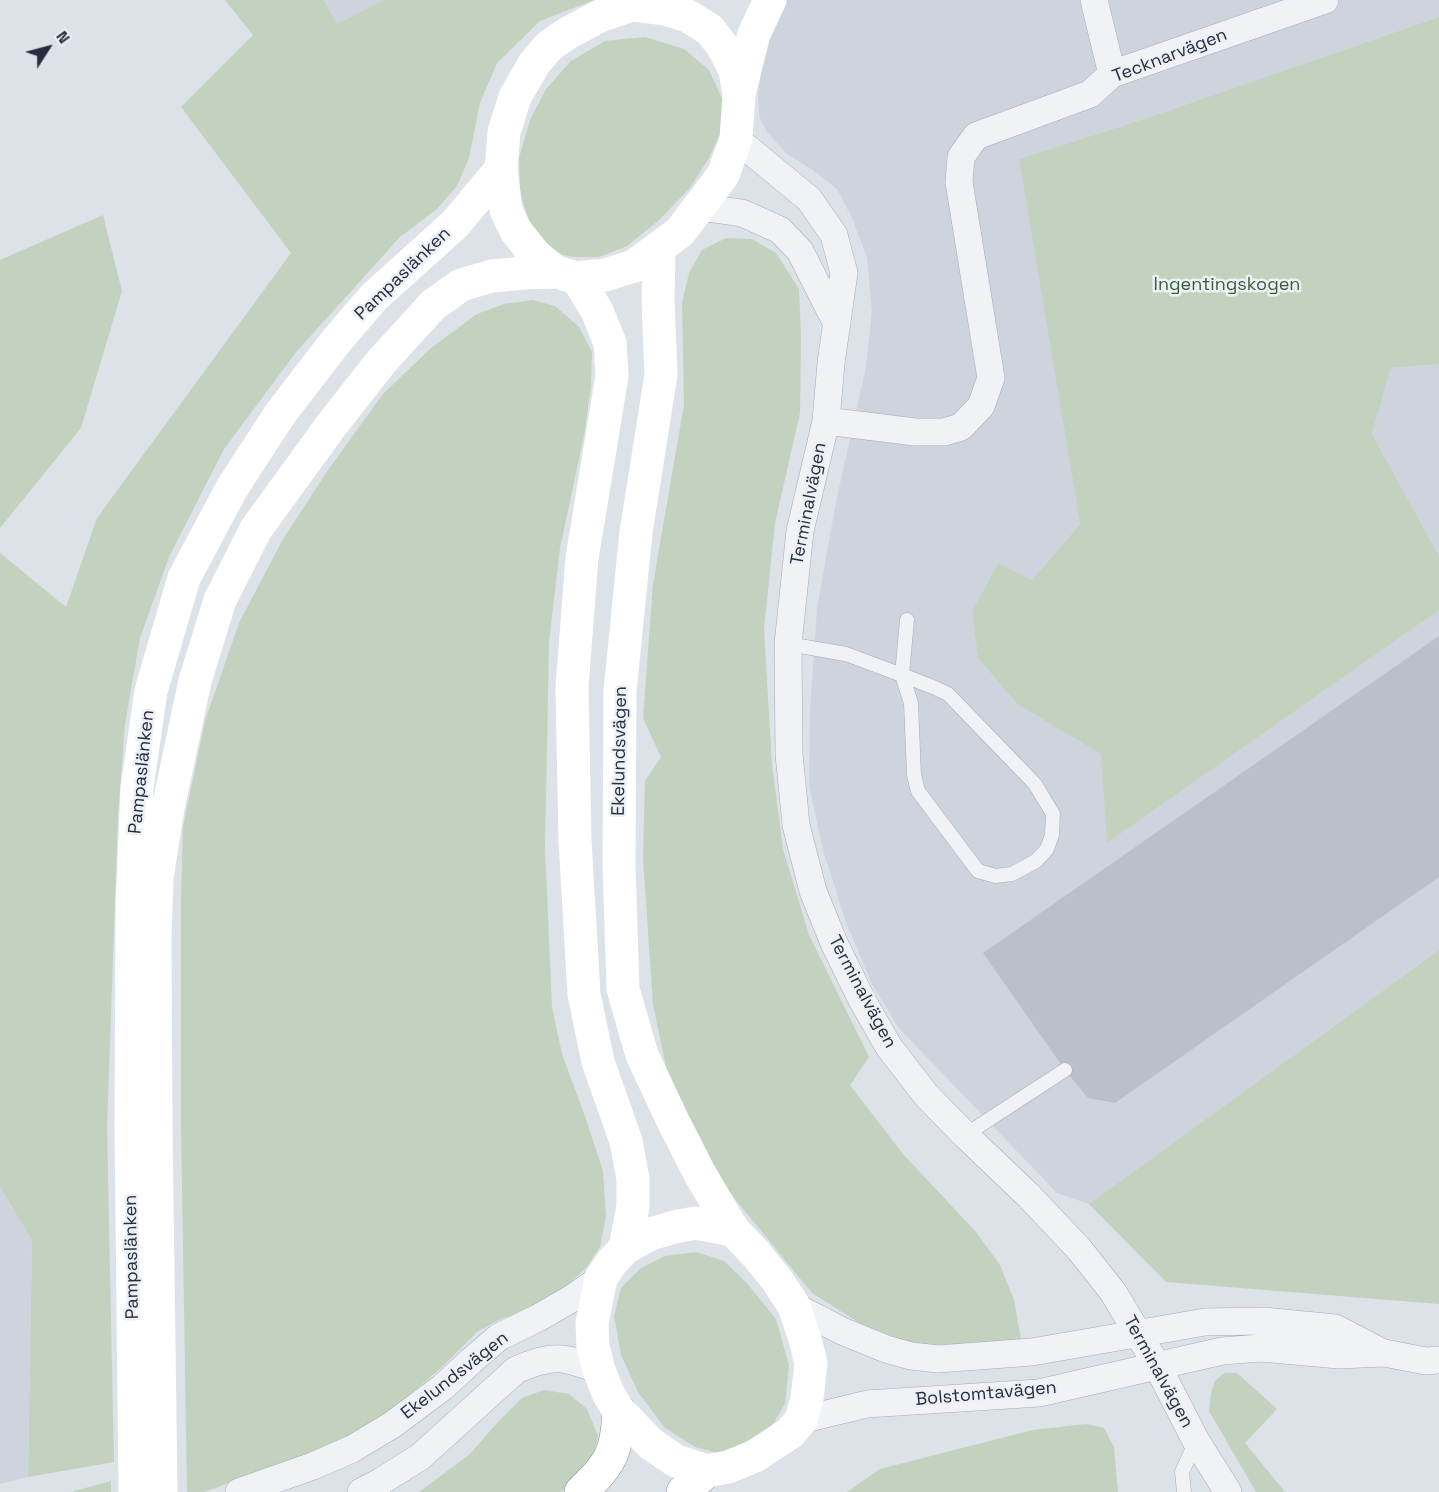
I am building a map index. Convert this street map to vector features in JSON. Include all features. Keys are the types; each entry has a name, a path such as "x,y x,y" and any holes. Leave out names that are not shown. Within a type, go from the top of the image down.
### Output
{"main road":[{"path":"739,95 754,34 770,0"},
{"path":"566,275 605,275 634,266 680,232 723,175 736,139 738,123 739,95 735,70 723,47 710,30 688,16 640,2 600,16 549,46 534,64 515,97 504,132 501,169 506,210 516,231 536,256 566,275 597,311 610,343 612,375 582,558 572,687 575,841 584,994 598,1062 626,1141 633,1179 633,1206 625,1248"},
{"name":"Pampaslänken","path":"161,1492 132,907 137,788 152,691 184,578 232,488 280,414 337,340 374,297 455,224 501,169"},
{"name":"Ekelundsvägen","path":"659,249 658,301 661,375 636,532 620,691 619,865 623,989 642,1055 700,1174 733,1230 777,1280 794,1306 811,1363 807,1399 801,1420"},
{"name":"Pampaslänken","path":"135,1492 143,1126 157,878 168,808 195,681 220,600 256,529 330,427 381,362 433,305 461,285 492,276 525,273 566,275"},
{"path":"733,1230 696,1223 651,1234 625,1248 601,1278 592,1323 593,1346 599,1370 608,1393 619,1411 651,1444 676,1461 707,1471 728,1467 755,1456 790,1432 801,1420"},
{"path":"581,1492 598,1476 612,1456 618,1434 619,1411"},
{"path":"683,1492 707,1471"}],"street":[{"path":"1094,0 1112,74"},
{"name":"Tecknarvägen","path":"962,157 976,136 1090,94 1112,74 1325,0"},
{"name":"Terminalvägen","path":"736,139 809,199 834,235 844,273 831,363 826,421 800,531 788,644 790,766 796,825 813,891 852,981 889,1047 926,1095 1029,1196 1079,1249 1113,1292 1158,1367 1196,1441 1228,1492"},
{"name":"Terminalvägen","path":"826,421 915,432 944,432 961,427 981,406 991,378 959,182 962,157"},
{"path":"699,207 742,213 780,230 800,251 837,324"},
{"name":"Ekelundsvägen","path":"239,1492 313,1466 352,1449 392,1425 443,1387 499,1337 571,1299 601,1278"},
{"name":"Bolstomtavägen","path":"794,1306 886,1349 912,1356 938,1359 1032,1352 1205,1322 1263,1322 1335,1328 1384,1353"},
{"name":"Bolstomtavägen","path":"801,1420 867,1404 1039,1393 1222,1351 1251,1348 1339,1355 1384,1353 1426,1361 1439,1360"},
{"name":"Ekelundsvägen","path":"361,1492 420,1457 516,1370 555,1358 575,1361 599,1370"}],"lane":[{"path":"788,644 846,654 902,675 933,687 948,694 1035,784 1053,814 1052,835 1047,849 1036,861 1012,874 995,876 978,871 918,791 914,775 911,703 902,675 907,620"},
{"path":"965,1135 1065,1070"},
{"path":"1184,1492 1182,1472 1196,1441"}],"shaded area":[{"path":"324,0 383,0 337,24"},
{"path":"786,0 1439,0 1439,17 1150,117 1019,159 1080,524 1032,580 998,563 972,611 978,658 1017,704 1102,754 1108,842 1439,610 1439,950 1089,1204 1057,1193 898,1027 872,984 846,922 823,850 809,785 810,711 817,608 836,502 866,367 872,311 867,258 853,220 837,189 813,170 787,154 767,132 759,116 758,92 765,49"},
{"path":"1439,364 1439,556 1372,434 1391,368"},
{"path":"0,1187 32,1240 28,1477 0,1484"}],"green space":[{"path":"225,0 324,0 337,24 383,0 594,0 540,21 497,63 480,103 469,158 457,186 437,209 400,237 297,351 224,449 169,557 140,638 125,724 118,815 107,1128 114,1462 28,1477 32,1240 0,1187 0,553 66,607 97,518 291,253 181,107 253,35"},
{"name":"Ingentingskogen","path":"1439,17 1439,364 1391,368 1372,434 1439,556 1439,610 1107,843 1101,754 1017,704 978,658 972,611 998,563 1032,580 1080,524 1019,159 1150,117"},
{"path":"645,37 684,49 709,70 724,103 722,130 709,158 689,189 659,220 627,246 599,257 573,257 551,252 529,223 520,191 519,158 530,120 546,89 571,61 605,41"},
{"path":"103,215 122,291 81,428 0,528 0,260"},
{"path":"726,238 752,239 776,253 799,289 800,413 775,523 764,629 772,765 783,849 809,935 869,1057 850,1085 903,1154 976,1232 1000,1265 1014,1300 1021,1339 982,1344 915,1345 861,1324 812,1293 713,1172 668,1076 653,1005 643,858 645,781 661,757 643,718 653,584 684,405 682,303 689,273 702,250"},
{"path":"533,300 555,306 579,327 592,352 591,386 584,435 560,548 549,642 545,848 552,1007 562,1054 603,1171 606,1216 600,1247 586,1268 558,1294 531,1311 503,1318 478,1331 441,1368 393,1409 337,1444 204,1492 187,1492 181,1125 181,899 183,827 205,721 239,623 283,539 328,470 383,394 431,348 477,314 504,304"},
{"path":"1439,950 1439,1304 1166,1282 1089,1204"},
{"path":"696,1252 724,1261 745,1281 776,1319 789,1365 785,1404 768,1432 721,1454 695,1447 664,1427 638,1392 621,1355 614,1316 621,1288 641,1268 665,1256"},
{"path":"1224,1373 1237,1373 1277,1409 1245,1443 1285,1492 1256,1492 1209,1411 1215,1381"},
{"path":"544,1390 569,1394 587,1409 598,1436 593,1460 582,1479 560,1492 419,1492 469,1455 522,1398"},
{"path":"1086,1424 1104,1428 1114,1447 1118,1492 847,1492 880,1469 1033,1430"},
{"path":"111,1481 111,1492 71,1492"}],"building":[{"path":"1439,636 1439,877 1115,1103 1088,1098 1065,1070 983,953"}]}
